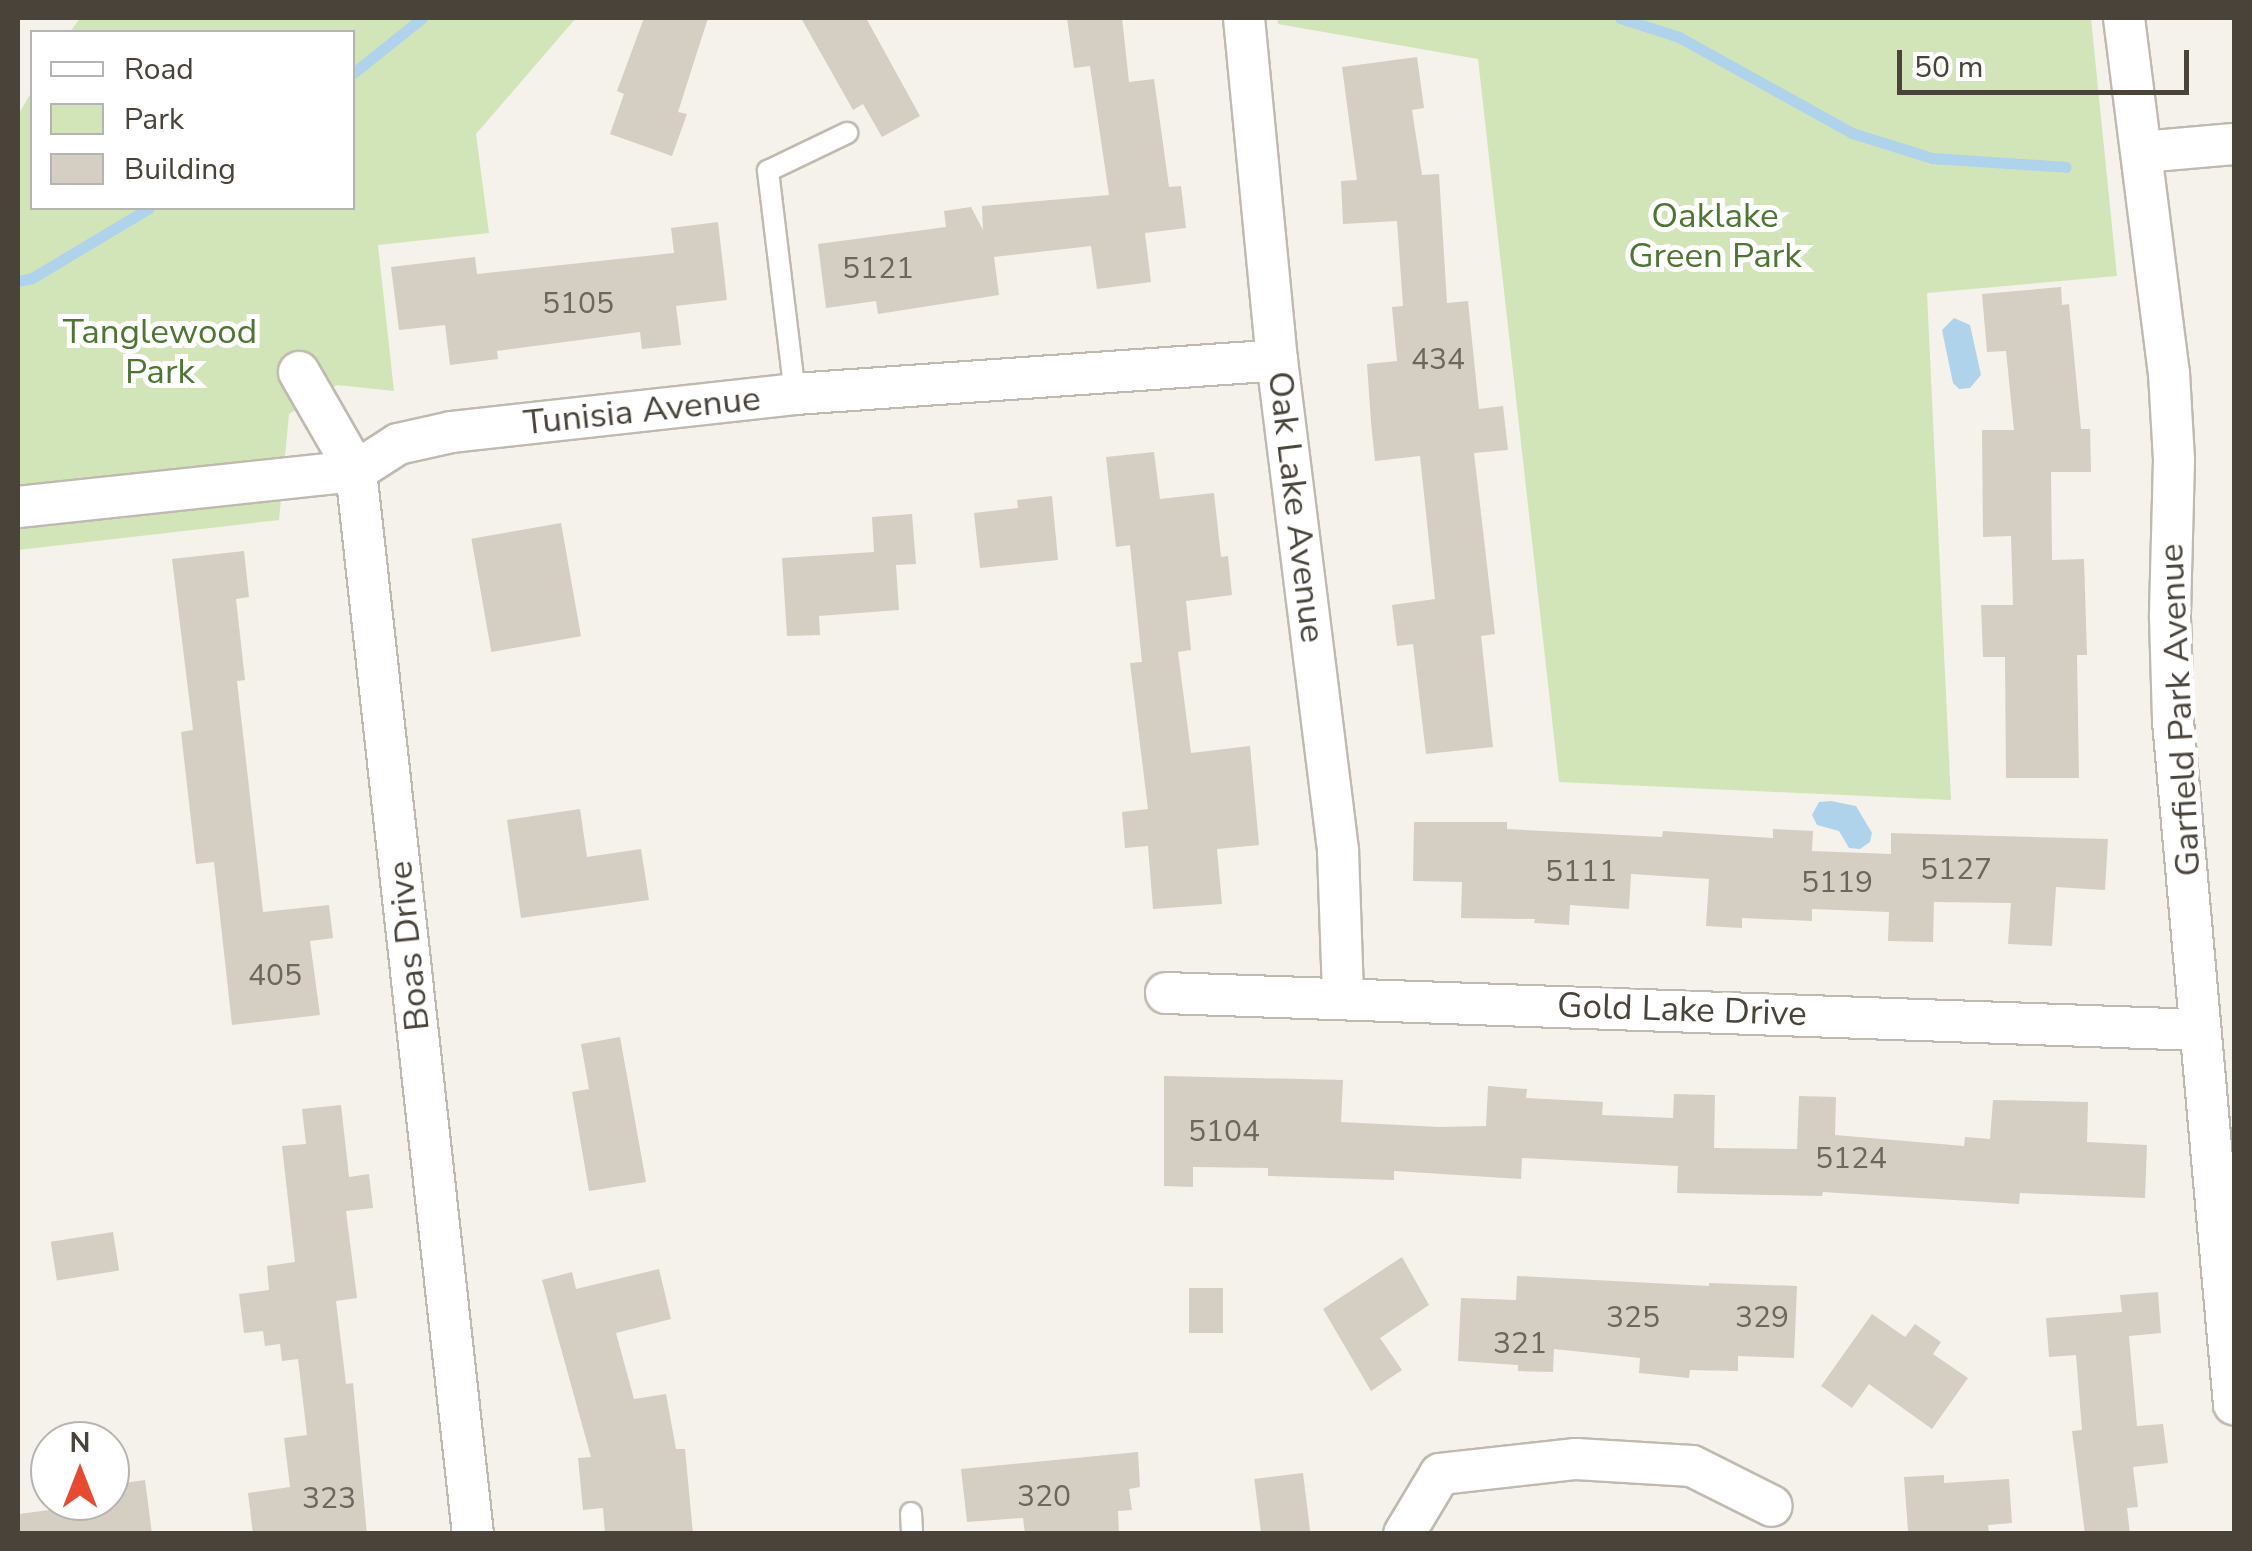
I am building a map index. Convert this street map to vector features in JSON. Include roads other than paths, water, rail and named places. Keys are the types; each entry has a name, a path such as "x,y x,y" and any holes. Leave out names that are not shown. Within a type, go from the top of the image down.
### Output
{"street":[{"name":"Oak Lake Avenue","path":"1244,18 1277,360 1338,852 1344,997"},
{"name":"Garfield Park Avenue","path":"2124,18 2173,426 2172,704 2234,1404"},
{"path":"2142,152 2234,144"},
{"name":"Tunisia Avenue","path":"18,507 356,471 398,444 452,432 795,394 1277,360"},
{"name":"Boas Drive","path":"300,372 356,471 473,1534"},
{"name":"Gold Lake Drive","path":"1166,993 2199,1030"},
{"path":"1404,1534 1440,1474 1576,1459 1692,1466 1772,1506"}],"lane":[{"path":"795,394 768,171 847,133"}],"water":[{"path":"1954,318 1970,325 1981,375 1970,388 1959,389 1953,383 1942,330"},
{"path":"1819,802 1856,806 1872,833 1870,842 1860,849 1849,848 1839,831 1817,825 1812,815"}],"waterway":[{"path":"355,72 422,18"},
{"path":"1620,18 1679,37 1852,133 1932,158 2066,167"},
{"path":"18,281 32,278 146,210"}],"park label":[{"name":"Oaklake Green Park","path":"1715,236"},
{"name":"Tanglewood Park","path":"160,352"}]}
